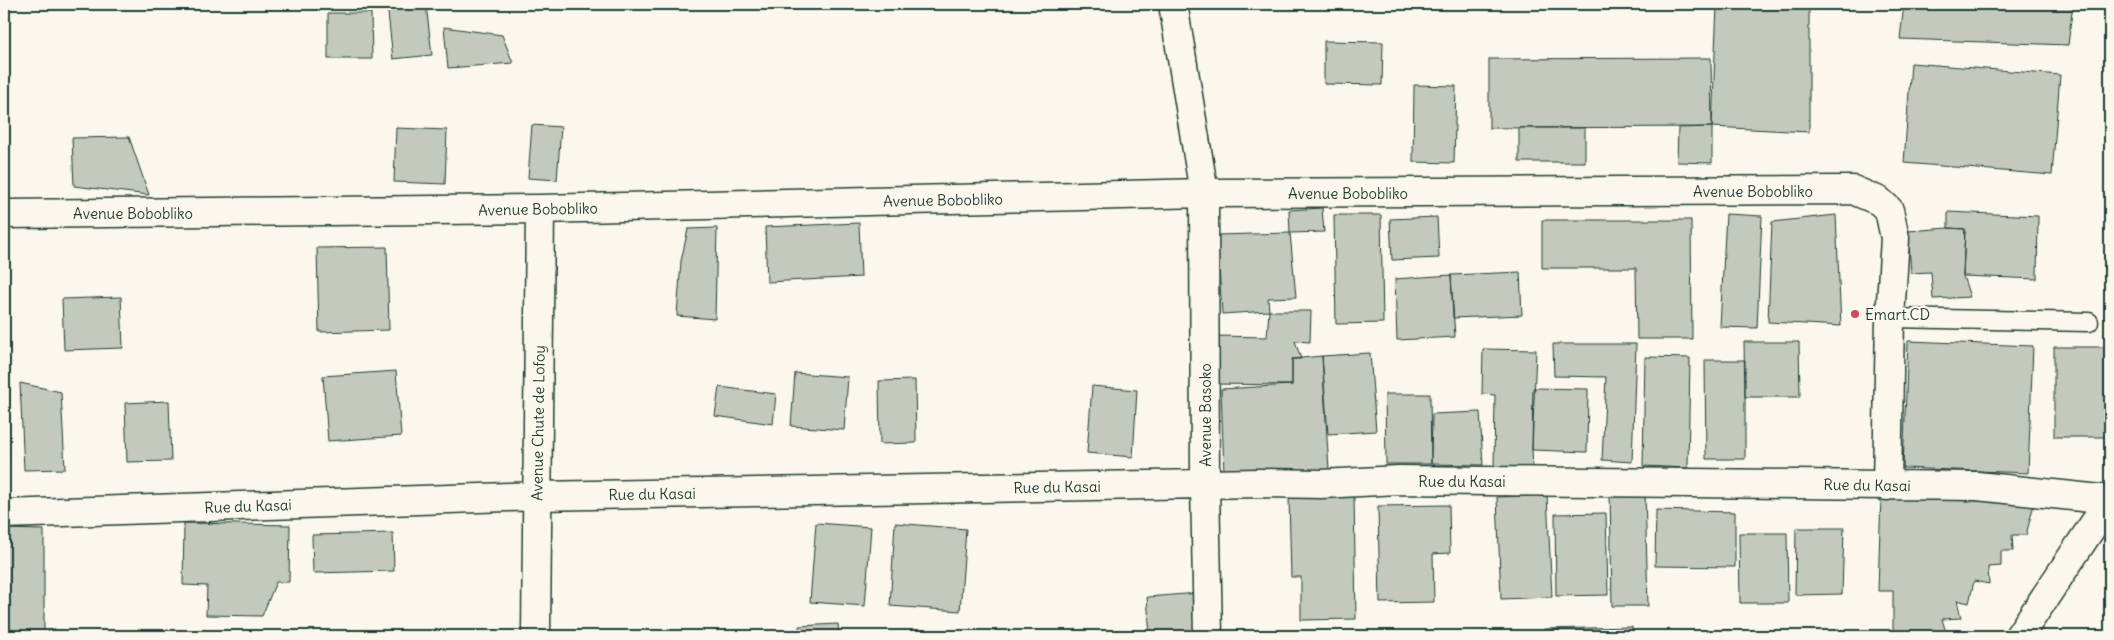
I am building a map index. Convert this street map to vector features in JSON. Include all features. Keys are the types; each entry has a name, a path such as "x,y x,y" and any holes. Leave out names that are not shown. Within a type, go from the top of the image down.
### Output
{"street":[{"name":"Avenue Basoko","path":"1174,10 1204,194 1205,485 1208,636"},
{"name":"Avenue Bobobliko","path":"4,214 540,209 1204,194 1853,190 1879,200 1889,210 1896,238 1890,318"},
{"name":"Avenue Chute de Lofoy","path":"536,636 540,209"},
{"path":"1887,486 1890,318"},
{"name":"Rue du Kasai","path":"4,514 537,496 1259,483 1341,484 1408,480 1977,486 2110,500"},
{"path":"2019,636 2110,500"}],"lane":[{"path":"1890,318 2089,322"}],"building":[{"path":"387,4 426,4 432,55 393,59"},
{"path":"1717,4 1809,4 1809,132 1712,127"},
{"path":"1904,4 2073,4 2068,45 1900,39"},
{"path":"328,13 371,13 372,59 328,59"},
{"path":"444,27 502,35 513,63 448,68"},
{"path":"1324,41 1383,42 1382,85 1324,84"},
{"path":"1711,58 1712,127 1489,128 1489,59"},
{"path":"1911,63 2060,75 2052,175 1904,163"},
{"path":"1414,85 1456,86 1454,163 1413,162"},
{"path":"532,125 561,127 557,180 528,178"},
{"path":"1712,127 1712,163 1677,162 1678,128"},
{"path":"396,128 447,130 445,184 394,182"},
{"path":"1519,128 1585,128 1585,162 1519,162"},
{"path":"129,137 149,195 74,186 72,138"},
{"path":"1322,208 1324,232 1290,233 1289,210"},
{"path":"1948,212 2038,216 2037,279 1963,276 1965,229 1948,228"},
{"path":"1726,214 1762,216 1757,328 1720,327"},
{"path":"1334,215 1381,215 1383,323 1336,324"},
{"path":"1836,215 1841,326 1768,322 1772,222"},
{"path":"1437,217 1439,258 1392,260 1390,219"},
{"path":"1542,220 1691,220 1692,339 1637,339 1636,268 1542,268"},
{"path":"859,223 861,277 767,282 765,227"},
{"path":"717,228 715,319 677,316 681,261 688,229"},
{"path":"1948,228 1965,229 1963,276 1970,297 1933,299 1931,272 1911,273 1908,231"},
{"path":"1290,233 1296,297 1268,298 1269,311 1222,314 1217,235"},
{"path":"387,247 389,330 319,332 317,248"},
{"path":"1520,272 1522,315 1453,318 1451,275"},
{"path":"1451,275 1455,337 1397,340 1395,279"},
{"path":"121,297 123,348 64,350 62,299"},
{"path":"1269,311 1311,311 1310,342 1295,341 1301,359 1292,359 1292,385 1215,384 1215,336 1267,337"},
{"path":"1908,341 2033,346 2028,473 1903,468"},
{"path":"1744,342 1799,342 1800,397 1745,397"},
{"path":"1553,344 1636,344 1632,462 1602,460 1606,377 1554,376"},
{"path":"2054,347 2110,347 2110,437 2054,437"},
{"path":"1483,349 1536,350 1533,469 1494,468 1495,395 1482,394"},
{"path":"1370,353 1376,431 1328,434 1322,356"},
{"path":"1322,356 1329,470 1224,474 1221,389 1292,385 1292,359"},
{"path":"1645,357 1690,358 1688,468 1643,466"},
{"path":"1705,360 1745,360 1745,459 1706,459"},
{"path":"396,371 401,436 328,441 323,376"},
{"path":"795,373 848,377 844,430 791,426"},
{"path":"915,380 916,443 880,444 879,381"},
{"path":"20,383 61,392 65,469 24,470"},
{"path":"1092,386 1137,390 1133,457 1087,453"},
{"path":"4,387 9,387 8,461 4,461"},
{"path":"719,387 776,394 773,424 715,416"},
{"path":"1533,388 1588,389 1587,452 1532,450"},
{"path":"1385,394 1430,394 1431,464 1386,464"},
{"path":"169,401 171,461 127,462 125,403"},
{"path":"1480,412 1483,465 1431,464 1432,414"},
{"path":"1610,492 1645,492 1648,606 1612,606"},
{"path":"1547,495 1552,597 1501,599 1497,497"},
{"path":"1354,496 1356,619 1301,620 1301,577 1291,577 1289,497"},
{"path":"1881,496 2034,504 2026,535 2012,535 2013,551 2001,551 2001,566 1988,567 1989,584 1974,581 1969,603 1957,600 1961,618 1942,619 1947,636 1893,636 1893,591 1878,591"},
{"path":"1449,505 1450,553 1433,554 1434,602 1380,603 1378,506"},
{"path":"1656,510 1735,512 1735,567 1655,566"},
{"path":"1606,513 1608,595 1556,596 1555,514"},
{"path":"184,523 290,525 289,582 276,582 262,616 206,615 207,586 183,585"},
{"path":"816,523 871,527 865,606 810,602"},
{"path":"895,523 966,529 960,611 890,606"},
{"path":"1796,528 1844,528 1842,594 1795,595"},
{"path":"4,529 44,530 44,632 4,631"},
{"path":"393,533 394,571 313,573 312,535"},
{"path":"1739,533 1787,533 1788,603 1740,603"},
{"path":"1199,593 1202,636 1150,636 1147,597"},
{"path":"838,624 839,636 799,636 799,626"},
{"path":"1632,627 1632,636 1544,636 1544,629"},
{"path":"1730,630 1731,636 1654,636 1654,633"}],"place":[{"name":"Emart.CD","path":"1855,314"}]}
